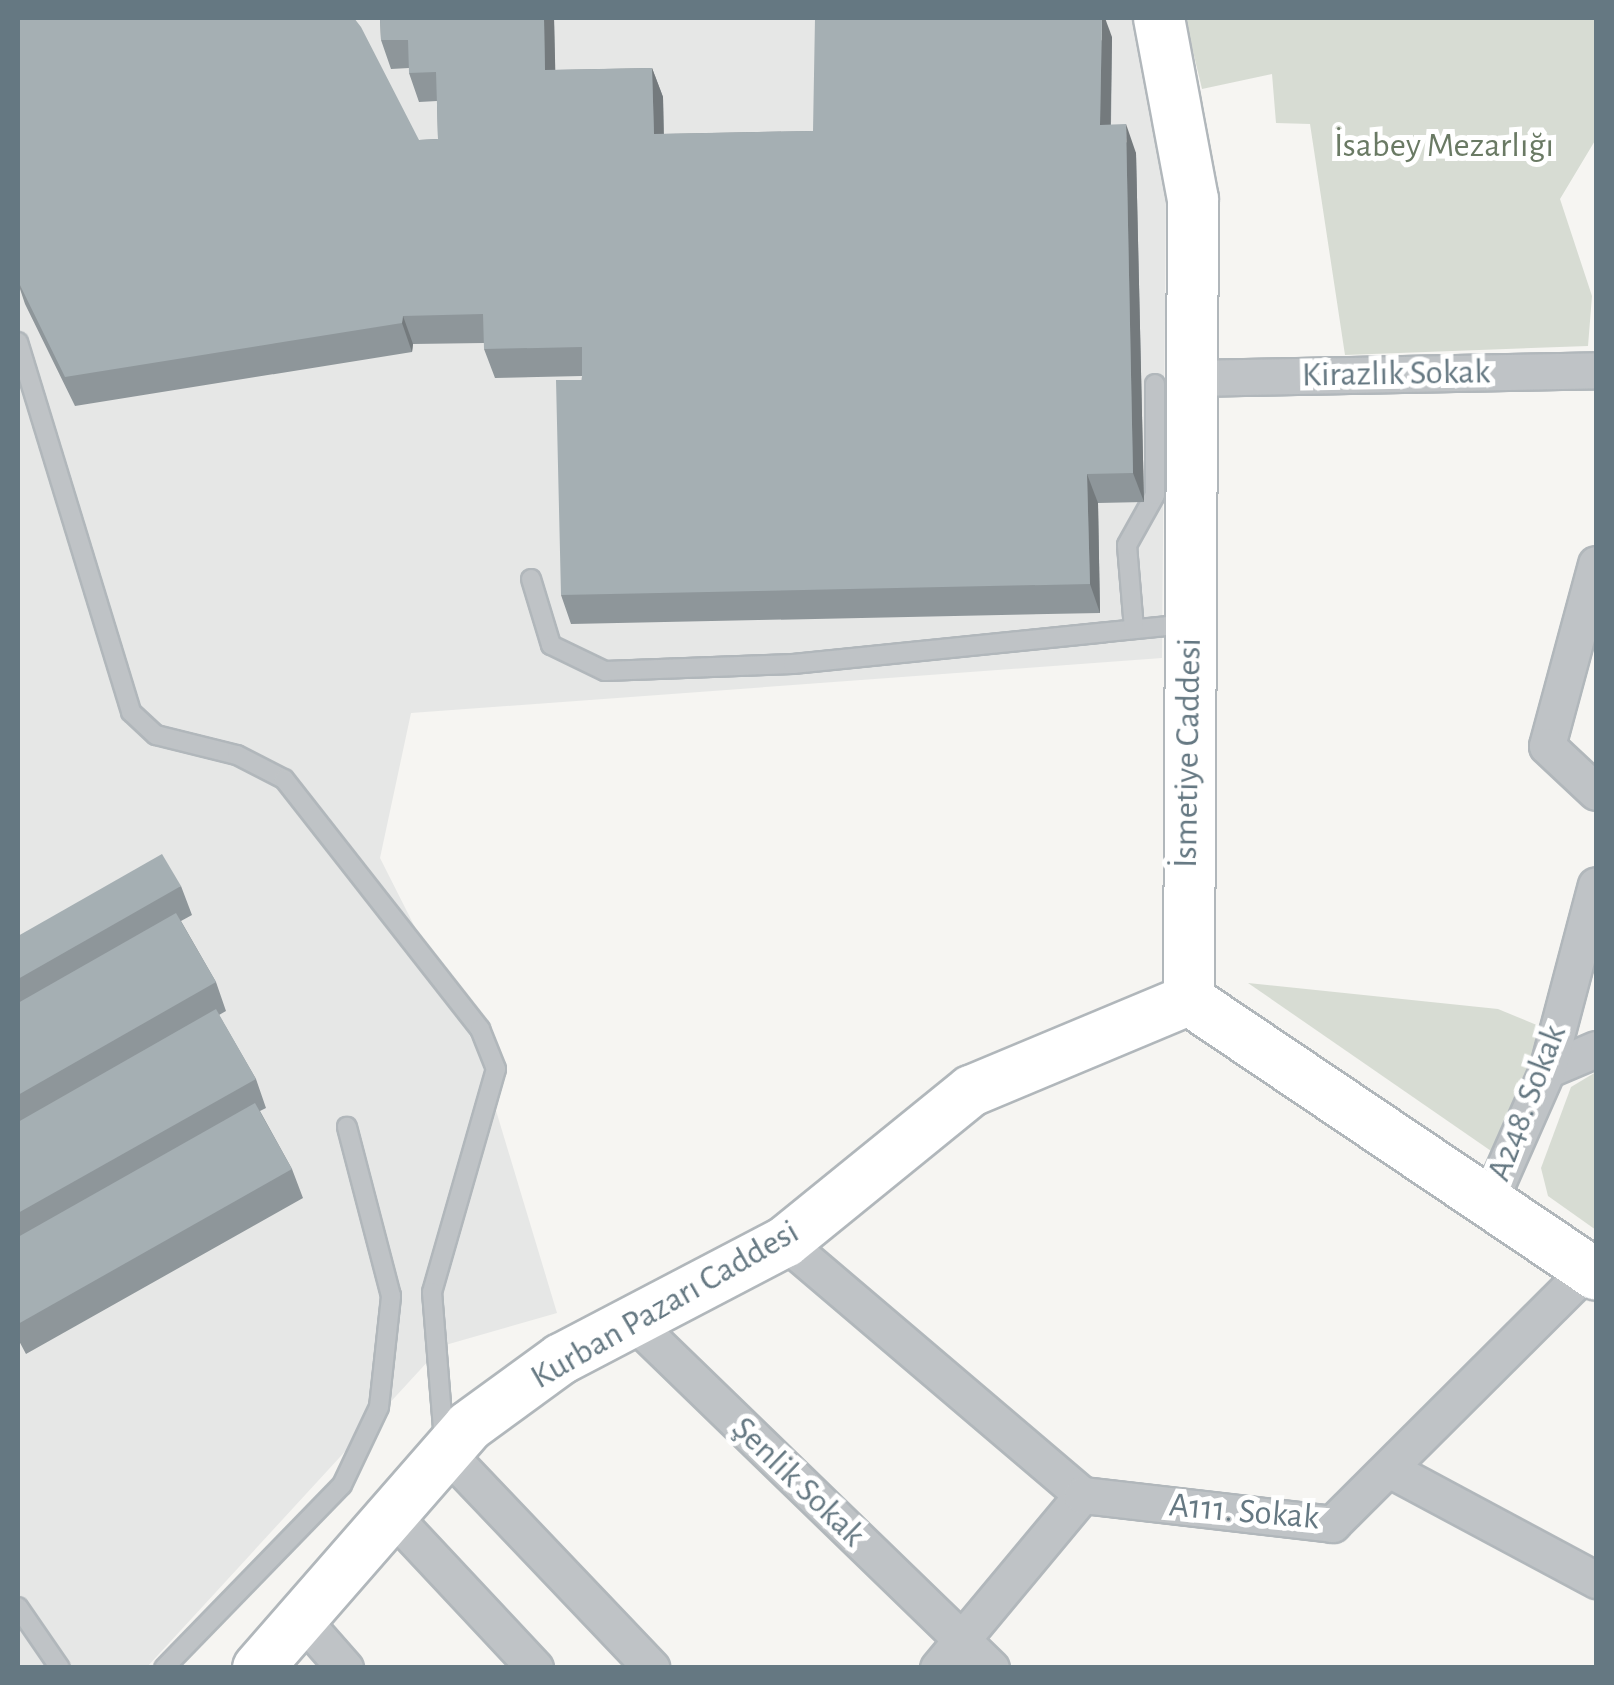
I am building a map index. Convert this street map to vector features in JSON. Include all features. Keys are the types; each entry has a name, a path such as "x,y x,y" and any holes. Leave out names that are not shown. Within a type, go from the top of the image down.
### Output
{"main road":[{"name":"İsmetiye Caddesi","path":"1160,18 1193,199 1175,381 1190,624 1189,1000"},
{"name":"Kurban Pazarı Caddesi","path":"258,1668 446,1452 561,1360 637,1325 785,1242 972,1091 1189,1000"},
{"path":"1189,1000 1592,1272"}],"street":[{"name":"Kirazlık Sokak","path":"1175,381 1596,370"},
{"path":"1596,564 1591,612 1547,746 1596,792"},
{"name":"A248. Sokak","path":"1488,1204 1546,1070 1596,885"},
{"path":"1546,1070 1596,1049"},
{"path":"785,1242 1082,1495 938,1668"},
{"name":"A111. Sokak","path":"1082,1495 1332,1524 1592,1272"},
{"name":"Şenlik Sokak","path":"637,1325 991,1668"},
{"path":"446,1452 652,1668"},
{"path":"1391,1470 1596,1580"},
{"path":"392,1514 535,1668"},
{"path":"300,1618 345,1668"}],"lane":[{"path":"18,342 131,712 156,736 238,755 284,780 485,1042 496,1069 490,1110 432,1292 433,1396 446,1452"},
{"path":"1134,629 1126,545 1155,495 1175,381"},
{"path":"531,579 550,645 605,671 794,664 1190,624"},
{"path":"164,1668 342,1485 379,1406 391,1296 347,1127"},
{"path":"18,1607 60,1668"}],"shaded area":[{"path":"18,18 1136,18 1166,197 1162,658 411,713 380,858 479,1054 557,1313 442,1346 147,1667 18,1667"}],"green space":[{"name":"İsabey Mezarlığı","path":"1185,18 1596,18 1596,139 1560,199 1592,296 1588,346 1345,355 1310,124 1276,123 1272,74 1202,89"},
{"path":"1248,983 1498,1009 1544,1028 1494,1153"},
{"path":"1596,1072 1596,1230 1548,1196 1541,1168 1571,1087"}],"building":[{"path":"18,18 354,18 419,140 438,139 436,72 409,73 408,40 381,40 380,18 544,18 545,70 652,68 654,134 813,131 815,18 1102,18 1100,125 1126,124 1133,473 1087,474 1090,584 561,595 556,380 582,380 582,347 484,349 483,314 403,316 402,323 65,377 18,281"},
{"path":"162,854 181,886 18,979 18,936"},
{"path":"176,913 216,982 18,1095 18,1003"},
{"path":"216,1009 256,1079 18,1213 18,1122"},
{"path":"255,1103 292,1169 18,1324 18,1237"}]}
